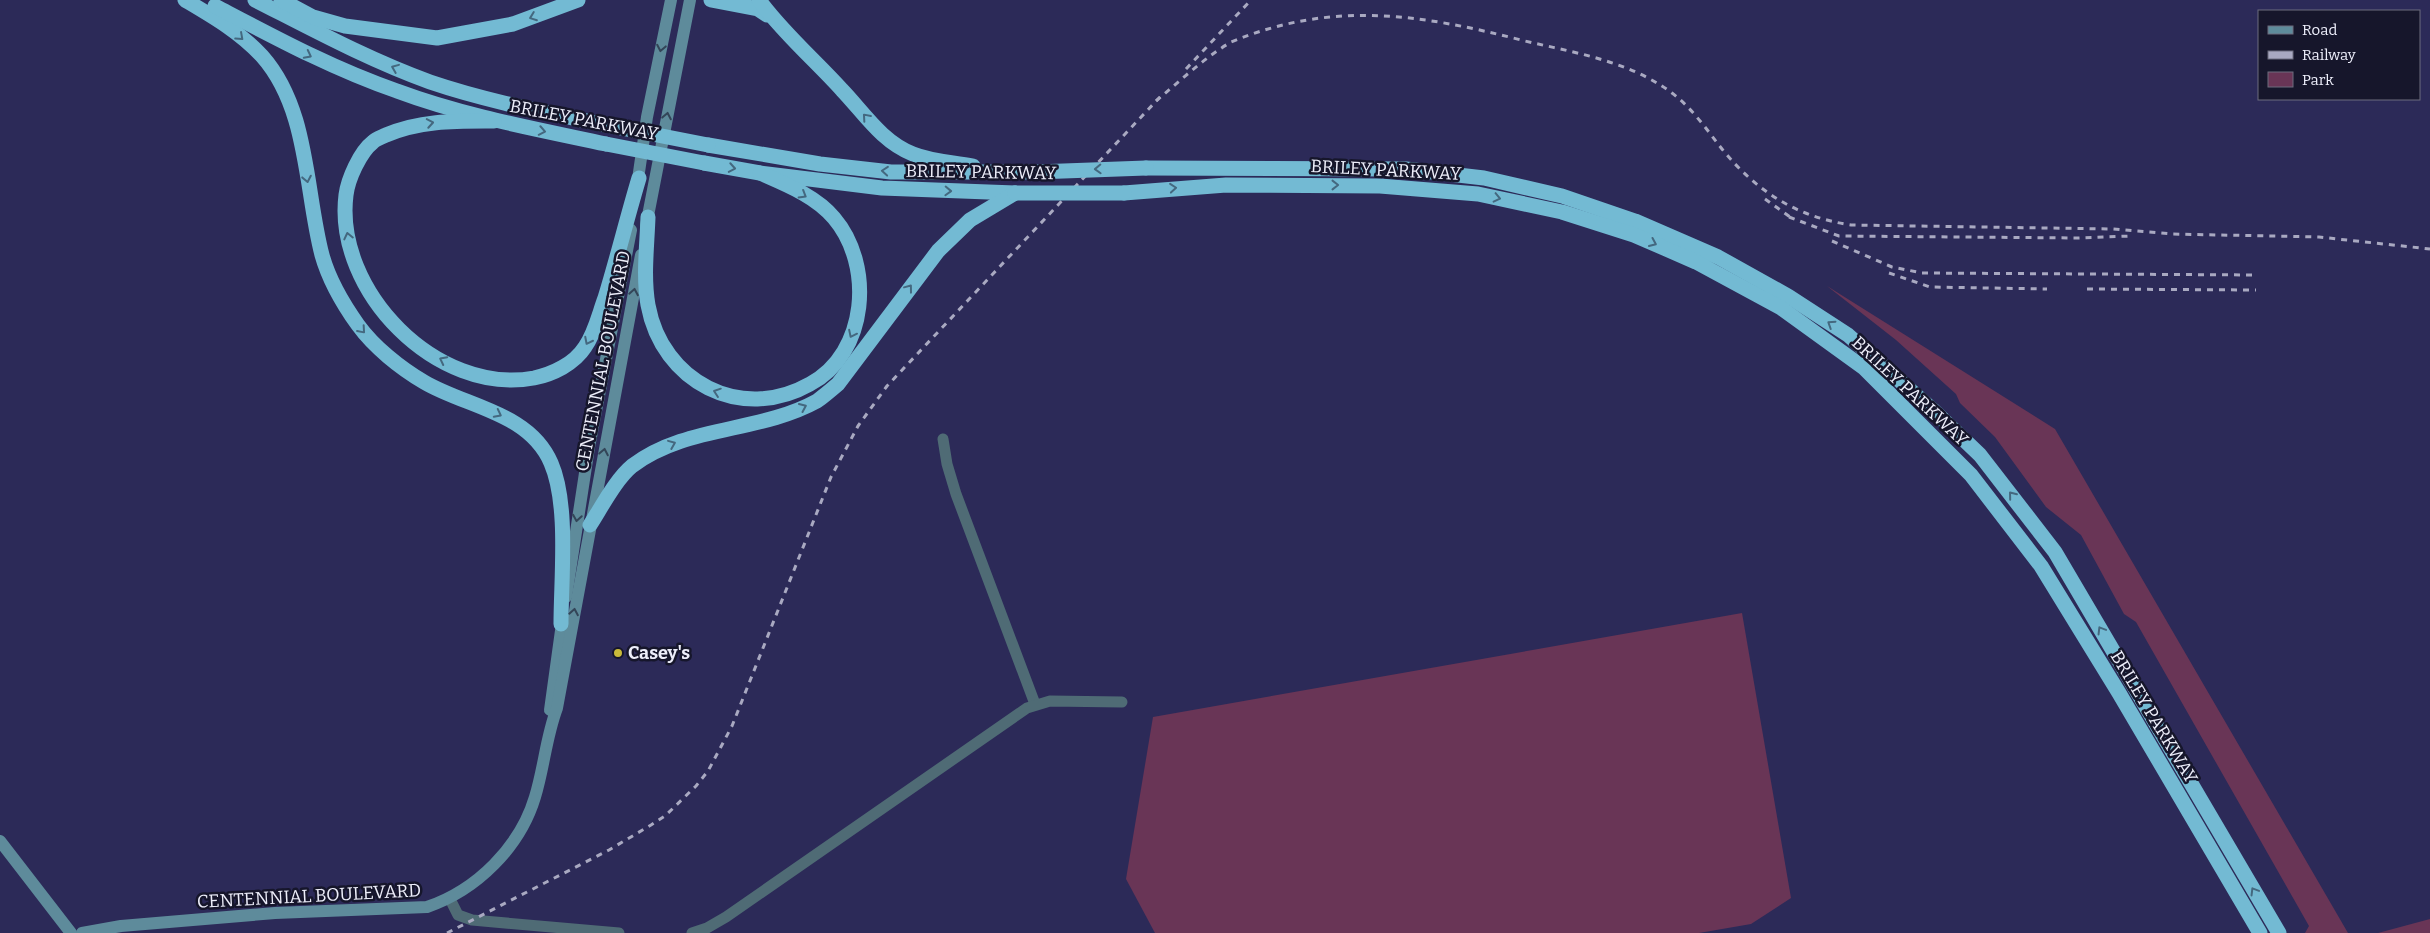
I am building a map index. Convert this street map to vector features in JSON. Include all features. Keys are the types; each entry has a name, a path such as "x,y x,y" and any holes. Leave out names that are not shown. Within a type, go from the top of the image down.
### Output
{"highway":[{"path":"185,0 224,22 262,56 280,83 293,112 322,256 336,290 359,327 388,356 423,382 512,421 534,438 551,462 563,517 561,624"},
{"name":"BRILEY PARKWAY","path":"202,0 315,58 398,92 494,121 760,173 882,188 1016,193 1124,192 1226,184 1380,186 1478,194 1562,212 1634,235 1696,262 1781,308 1864,368 1970,475 2042,566 2260,933"},
{"name":"BRILEY PARKWAY","path":"255,0 354,51 430,81 485,99 708,145 820,164 891,172 1004,173 1146,168 1406,169 1484,178 1562,196 1635,221 1718,257 1788,296 1848,335 1933,410 1980,455 2055,552 2279,933"},
{"path":"281,0 313,17 345,26 437,38 513,24 578,0"},
{"path":"711,0 758,9 775,20"},
{"path":"759,0 775,20 891,142 912,154 939,162 965,164 1004,173"},
{"path":"494,121 435,121 401,129 372,142 352,171 347,190 344,212 348,237 358,271 372,298 390,321 412,342 455,366 478,375 501,380 522,380 544,376 567,365 585,348 606,295 638,178"},
{"path":"648,218 648,304 657,334 669,356 694,380 714,392 738,398 763,399 789,394 812,384 830,368 845,349 856,327 860,305 860,283 849,241 834,217 814,201 760,173"},
{"path":"590,525 630,468 653,452 675,442 769,419 819,400 838,384 938,250 970,220 1016,193"}],"main road":[{"name":"CENTENNIAL BOULEVARD","path":"550,728 550,698 572,567 576,525 589,447 630,236 648,117 671,0"},
{"name":"CENTENNIAL BOULEVARD","path":"82,933 122,926 276,913 414,909 450,899 488,870 514,842 528,819 536,794 550,728 557,708 690,0"},
{"path":"0,841 71,933"}],"street":[{"path":"943,439 947,464 956,494 1035,704"},
{"path":"692,933 707,928 726,916 1014,715 1035,704 1050,701 1122,702"},
{"path":"450,899 458,914 472,920 619,933"}],"green space":[{"path":"1827,286 2055,429 2348,933 2305,933 2309,926 2136,622 2124,614 2081,535 2046,507 1995,437 1960,403 1956,394 1896,340"},
{"path":"1742,613 1791,898 1751,924 1699,933 1155,933 1126,879 1153,717"},
{"path":"2430,919 2430,933 2378,933"}],"railway":[{"path":"1186,69 1251,0"},
{"path":"1156,101 1221,48 1231,42 1269,29 1305,20 1341,16 1413,18 1449,24 1583,54 1638,73 1672,93 1686,105 1735,164 1764,190 1796,209 1831,221 1851,225 2113,229 2172,234 2319,237 2430,249"},
{"path":"447,933 609,850 665,816 696,786 708,771 732,726 831,477 858,426 887,386 1160,97"},
{"path":"1765,199 1793,219"},
{"path":"1789,217 1839,236 2078,238 2131,236"},
{"path":"1832,241 1892,267 1922,273 2256,275"},
{"path":"1889,273 1930,287 2047,289"},
{"path":"2087,289 2256,290"}],"place":[{"name":"Casey's","path":"618,653"}]}
